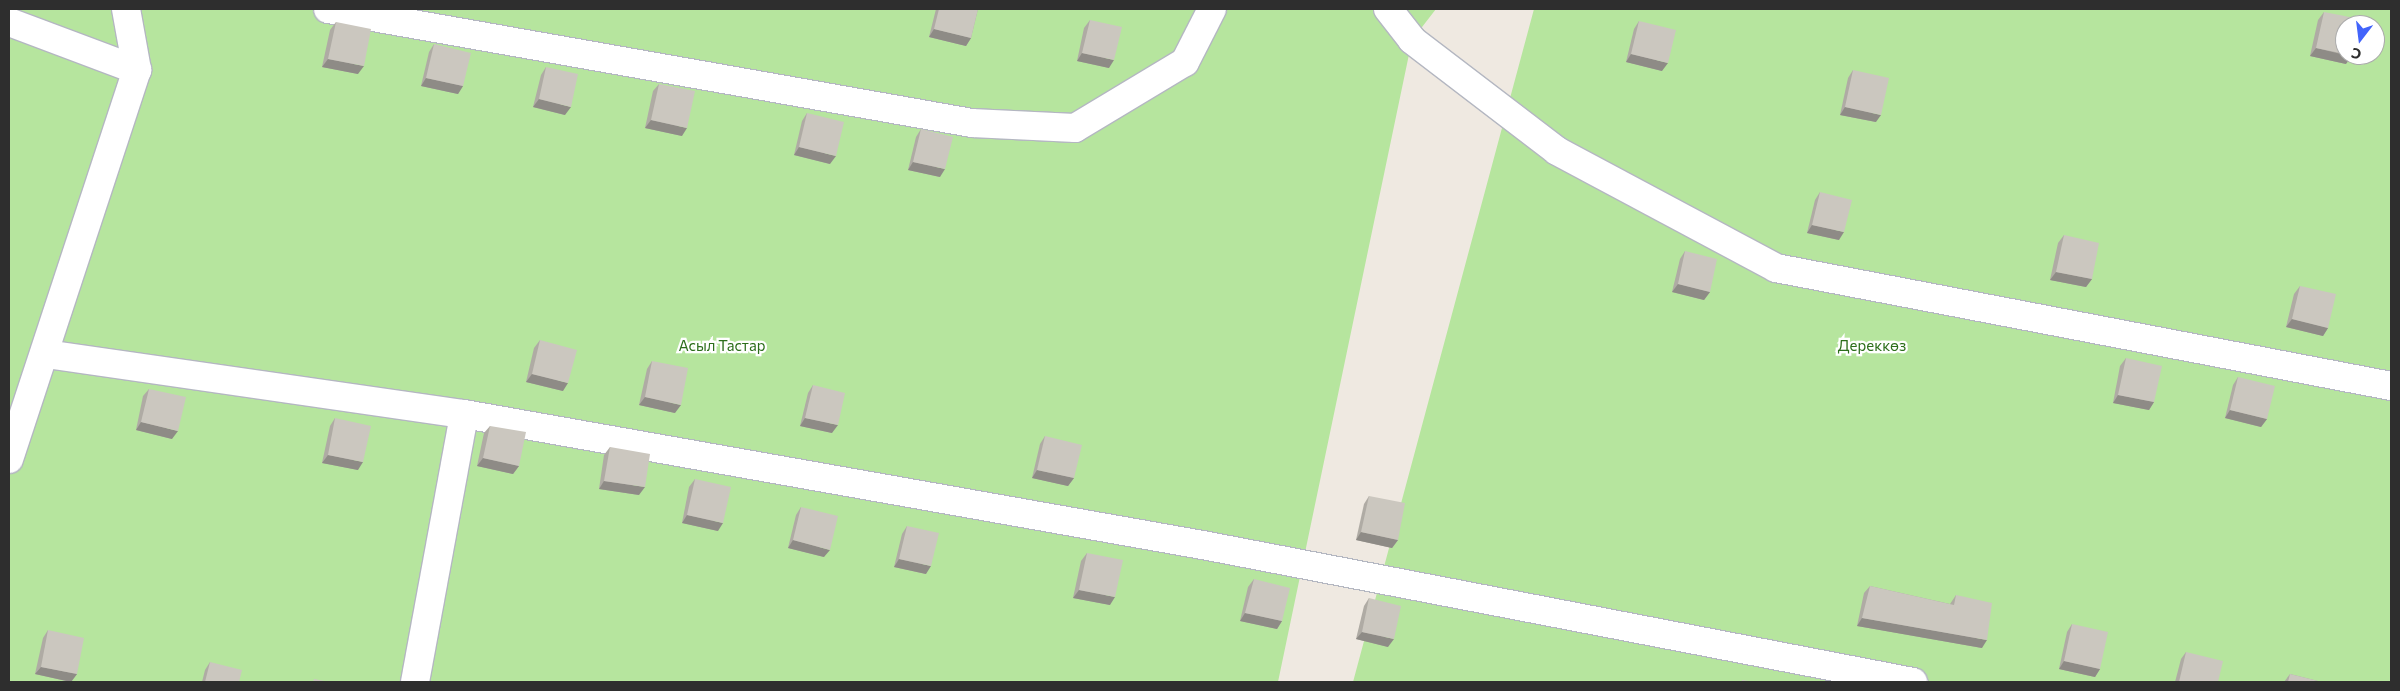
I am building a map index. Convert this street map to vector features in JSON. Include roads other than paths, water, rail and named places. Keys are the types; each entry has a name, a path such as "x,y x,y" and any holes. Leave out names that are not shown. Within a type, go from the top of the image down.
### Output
{"street":[{"path":"9,459 18,391 46,354 137,70 126,9"},
{"path":"328,9 972,123 1075,128 1185,62 1212,9"},
{"path":"1388,9 1412,40 1557,151 1776,268 2391,386"},
{"path":"9,22 137,70"},
{"path":"46,354 464,414 1208,546 1913,682"},
{"path":"415,682 464,414"}],"park label":[{"name":"Асыл Тастар","path":"722,346"},
{"name":"Дереккөз","path":"1872,346"}]}
